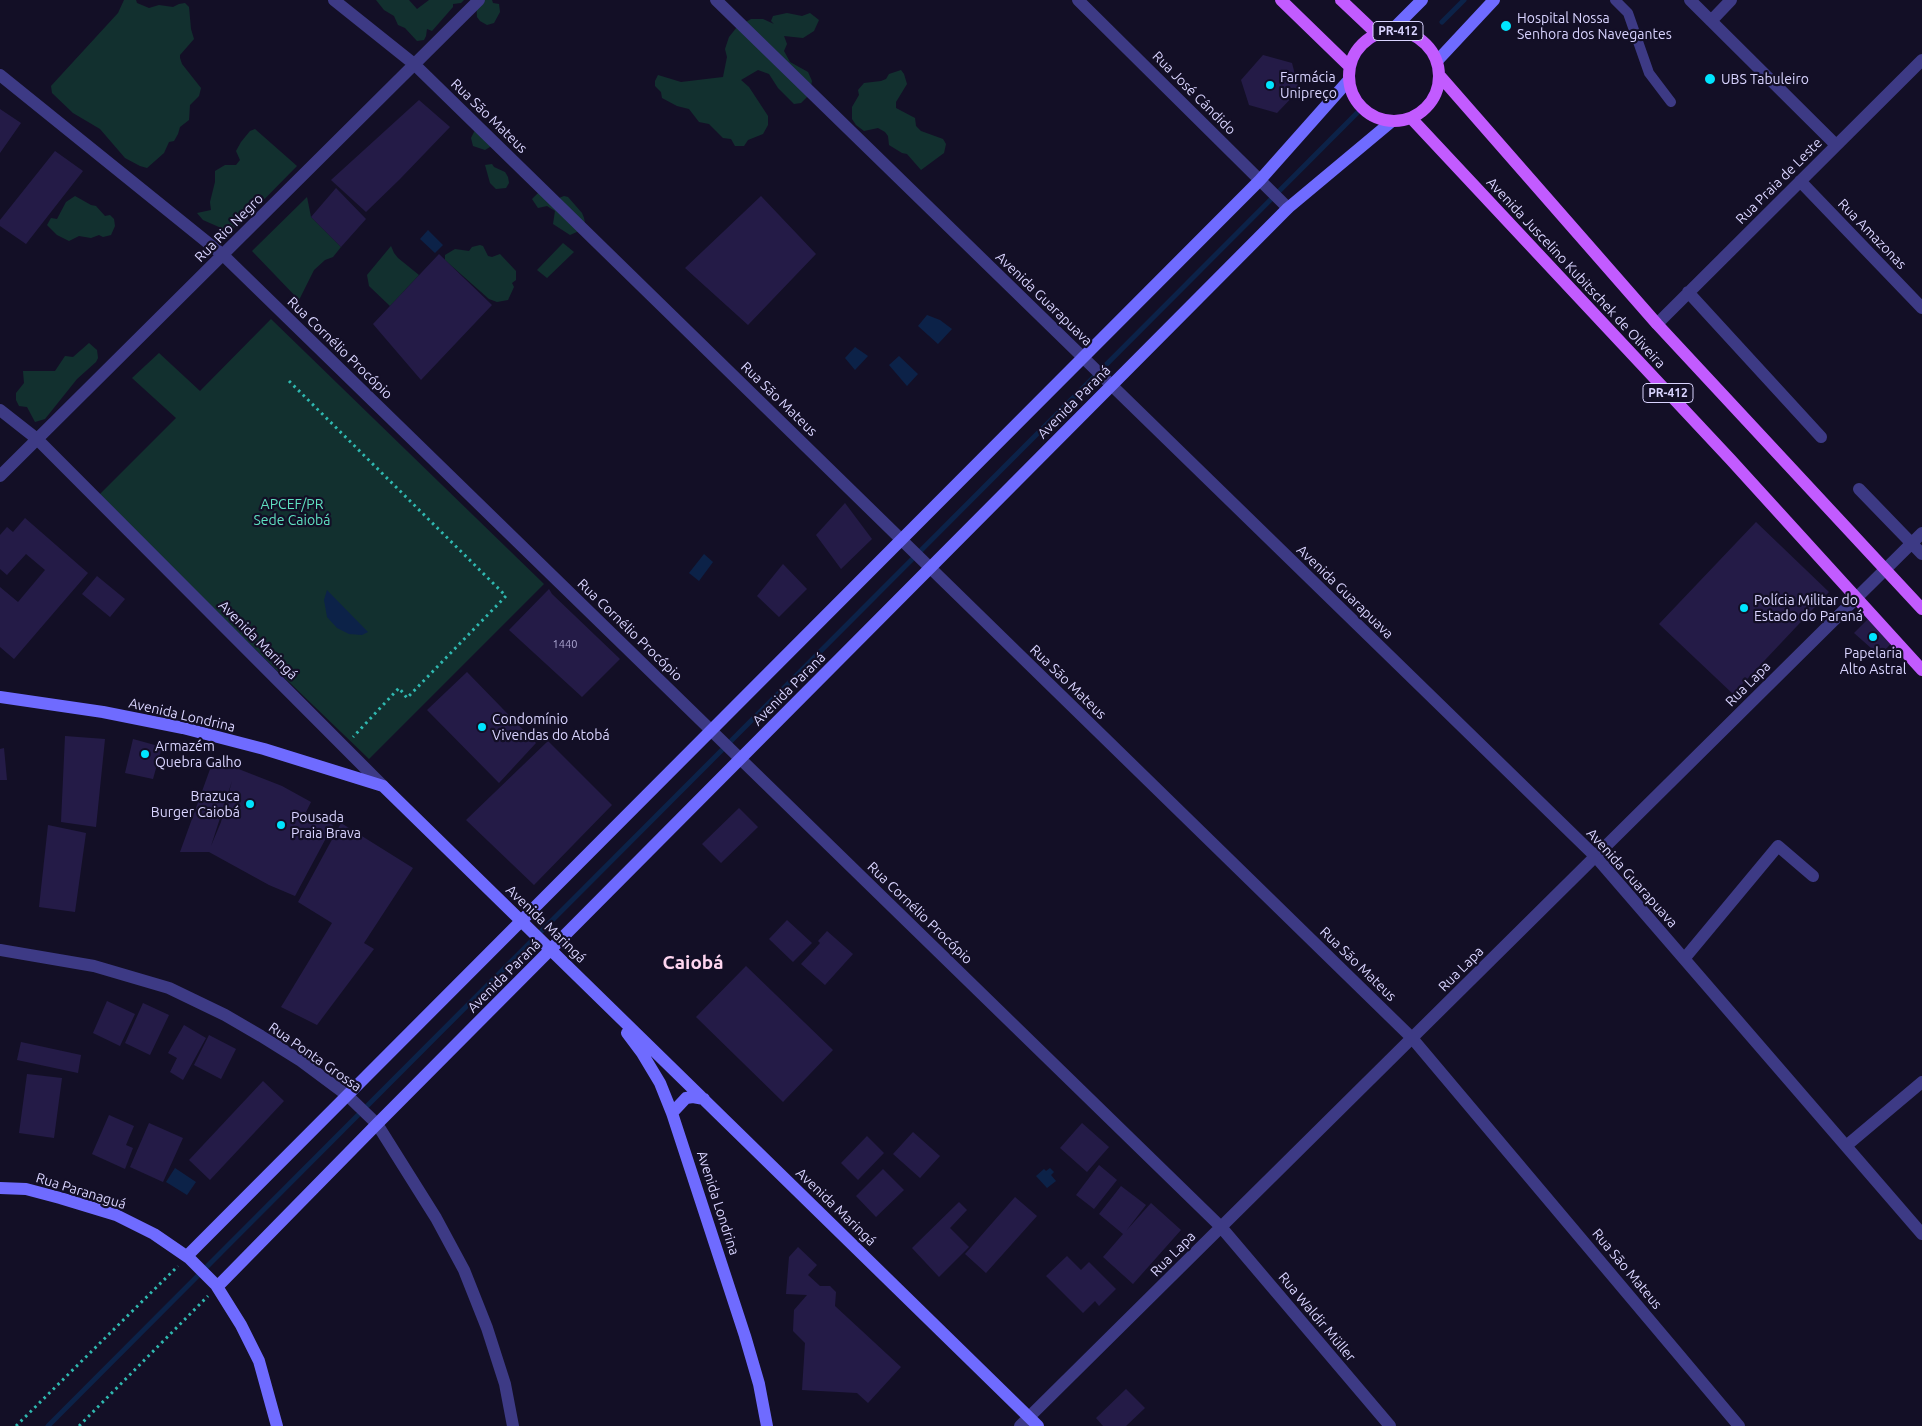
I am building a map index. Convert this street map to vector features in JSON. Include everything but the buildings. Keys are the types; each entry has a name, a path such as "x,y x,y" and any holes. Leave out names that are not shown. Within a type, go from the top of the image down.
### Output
{"main road":[{"path":"1281,0 1349,66"},
{"name":"PR-412","path":"1341,0 1377,34"},
{"name":"PR-412","path":"1391,31 1406,32 1419,38 1430,48 1437,61 1439,75 1432,101 1422,111 1402,122 1380,120 1362,109 1351,91 1348,81 1349,66 1355,53 1364,41 1377,34 1391,31"},
{"name":"Avenida Juscelino Kubitschek de Oliveira","path":"1439,75 1656,324 1922,609"},
{"name":"Avenida Juscelino Kubitschek de Oliveira","path":"1411,118 1731,460 1922,670"}],"street":[{"name":"Rua São Mateus","path":"334,0 414,64 1412,1038 1739,1426"},
{"name":"Rua Rio Negro","path":"0,476 479,0"},
{"name":"Avenida Guarapuava","path":"716,0 1596,857 1922,1234"},
{"name":"Rua José Cândido","path":"1078,0 1288,208"},
{"path":"1391,31 1422,0"},
{"path":"1437,61 1494,0"},
{"path":"1690,0 1836,145"},
{"path":"1711,21 1731,0"},
{"name":"Rua Praia de Leste","path":"1656,324 1922,60"},
{"name":"Rua Cornélio Procópio","path":"0,75 223,254 1221,1227"},
{"name":"Avenida Paraná","path":"188,1257 521,920 714,733 905,543 1260,180 1348,81"},
{"name":"Avenida Paraná","path":"216,1286 376,1123 552,950 737,756 1109,383 1288,208 1391,122"},
{"name":"Rua Amazonas","path":"1800,181 1922,308"},
{"path":"1688,292 1821,437"},
{"name":"Avenida Maringá","path":"0,410 37,440 383,786 1034,1421"},
{"path":"1859,488 1922,554"},
{"name":"Rua Lapa","path":"1020,1426 1034,1421 1221,1227 1922,534"},
{"name":"Avenida Londrina","path":"0,697 103,712 183,728 264,749 383,786"},
{"path":"1684,959 1778,846 1813,876"},
{"name":"Rua Ponta Grossa","path":"0,950 94,966 169,988 225,1014 301,1062 347,1096 376,1123 436,1218 464,1270 487,1328 502,1375 513,1426"},
{"name":"Avenida Londrina","path":"606,1004 642,1053 660,1083 672,1113 746,1336 759,1384 767,1426"},
{"path":"1846,1146 1922,1082"},
{"path":"672,1113 686,1098 704,1099"},
{"name":"Rua Paranaguá","path":"0,1188 26,1190 116,1215 154,1234 188,1257 216,1286 241,1325 259,1361 277,1426"},
{"name":"Rua Waldir Müller","path":"1221,1227 1390,1426"}],"lane":[{"path":"1615,0 1628,13 1649,74 1670,102"}],"path":[{"path":"289,381 506,596 407,698 399,688 344,746"},
{"path":"16,1426 188,1257"},
{"path":"79,1426 216,1286"}],"green space":[{"path":"124,0 136,0 137,3 149,8 159,5 173,7 185,3 189,7 194,39 180,55 180,58 182,64 201,88 199,96 190,105 189,120 180,127 174,141 169,142 164,153 147,168 125,158 100,129 73,113 52,93 51,86 118,13"},
{"path":"376,0 409,0 417,9 429,0 464,0 461,3 453,4 453,7 432,31 427,29 424,40 417,41 405,28 398,25 394,16 384,10"},
{"path":"476,0 492,0 493,3 499,4 500,12 494,23 487,25 480,21 477,17"},
{"path":"787,13 802,16 810,13 819,20 814,31 803,38 784,36 787,44 784,51 790,62 808,72 812,81 808,96 801,103 794,104 778,88 769,74 758,70 741,80 749,87 768,116 768,125 763,134 748,140 744,146 735,146 731,139 723,138 709,124 699,122 689,109 677,106 662,98 661,92 655,86 658,75 681,82 723,77 727,57 725,49 729,37 737,27 751,19 763,19 774,24 771,21 773,16"},
{"path":"901,70 907,84 896,102 896,108 915,118 916,126 921,131 943,139 946,144 944,153 921,170 907,154 889,145 888,136 885,132 878,128 864,131 852,119 852,107 859,95 858,90 864,83 881,81 886,79 889,74"},
{"path":"255,129 297,166 239,225 228,231 203,220 197,213 211,210 210,202 215,182 215,171 225,165 236,165 240,160 236,151 250,131"},
{"path":"475,130 493,145 485,150 473,146 471,138"},
{"path":"492,164 494,167 505,172 508,177 509,183 506,188 496,189 490,183 485,165"},
{"path":"539,192 559,198 568,197 584,218 585,223 579,231 570,235 553,224 555,211 547,206 538,208 532,199"},
{"path":"75,196 96,206 105,216 110,215 114,219 115,226 111,235 103,237 99,235 91,238 79,236 69,241 57,235 47,225 51,218 57,219 66,202"},
{"path":"307,197 311,217 341,247 333,257 325,260 314,270 299,300 252,251"},
{"path":"563,243 574,252 547,278 537,270"},
{"path":"391,246 398,258 419,275 390,306 369,286 367,275"},
{"path":"483,246 488,256 492,257 500,254 516,271 516,280 512,283 514,287 508,300 497,302 489,299 445,260 445,255 455,249 469,251 472,247"},
{"name":"APCEF/PR Sede Caiobá","path":"271,319 544,584 369,759 97,497 176,418 132,378 159,353 200,391"},
{"path":"89,343 97,350 98,358 96,362 77,379 45,419 35,422 27,407 19,406 16,400 16,393 24,383 23,371 55,371 65,356 73,357"}],"water":[{"path":"428,230 443,245 435,253 420,239"},
{"path":"927,315 940,320 952,329 938,344 918,326"},
{"path":"855,347 868,356 855,370 845,358"},
{"path":"899,356 918,374 907,386 889,365"},
{"path":"704,554 713,562 699,581 689,573"},
{"path":"327,590 368,632 362,635 349,634 337,628 327,617 324,600"},
{"path":"175,1168 196,1182 187,1195 166,1182"},
{"path":"1050,1168 1054,1172 1051,1175 1056,1181 1047,1188 1036,1176 1044,1169 1046,1171"}],"waterway":[{"path":"1442,22 1464,0"},
{"path":"48,1426 1358,112"}],"place":[{"name":"Hospital Nossa Senhora dos Navegantes","path":"1506,26"},
{"name":"UBS Tabuleiro","path":"1710,79"},
{"name":"Farmácia Unipreço","path":"1270,85"},
{"name":"Polícia Militar do Estado do Paraná","path":"1744,608"},
{"name":"Papelaria Alto Astral","path":"1873,637"},
{"name":"Condomínio Vivendas do Atobá","path":"482,727"},
{"name":"Armazém Quebra Galho","path":"145,754"},
{"name":"Brazuca Burger Caiobá","path":"250,804"},
{"name":"Pousada Praia Brava","path":"281,825"}],"district":[{"name":"Caiobá","path":"693,963"}]}
